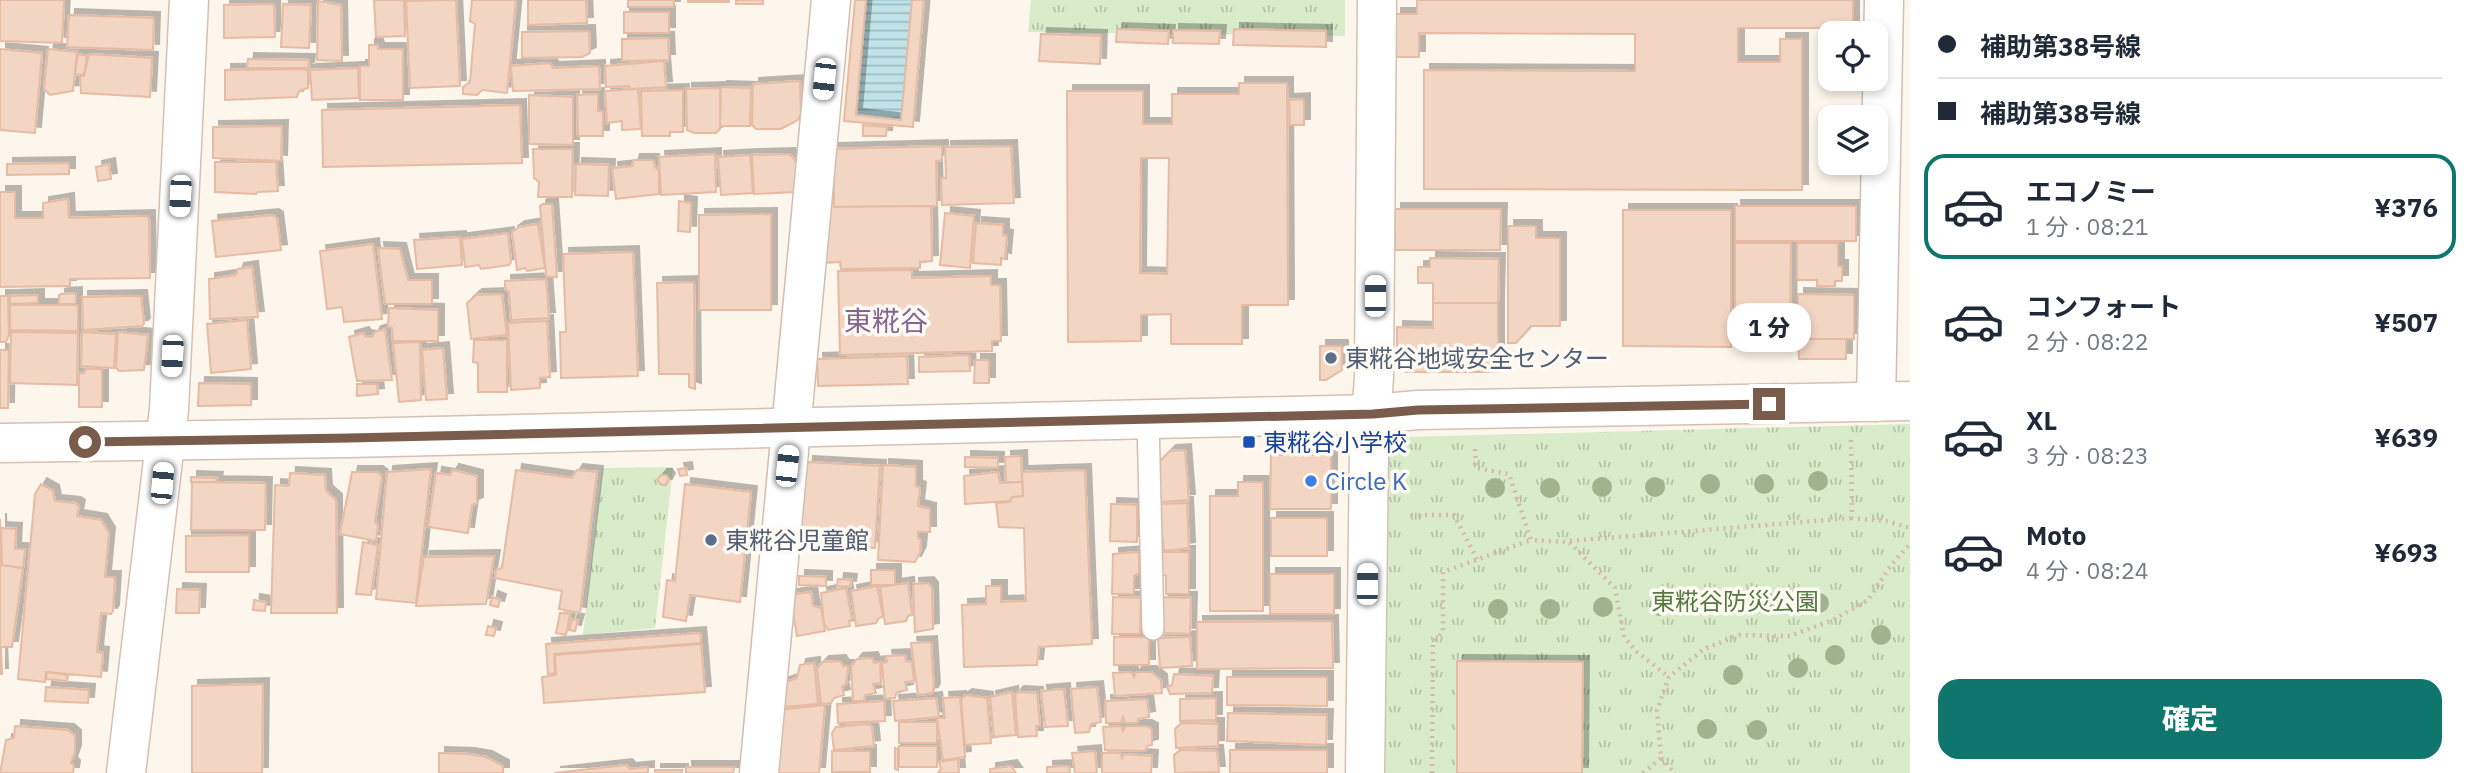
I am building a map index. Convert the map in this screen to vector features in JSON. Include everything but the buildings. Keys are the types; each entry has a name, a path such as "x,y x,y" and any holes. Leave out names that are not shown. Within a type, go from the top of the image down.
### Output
{"street":[{"path":"126,773 166,440 172,367 189,0"},
{"path":"759,773 831,0"},
{"path":"1364,773 1369,449 1373,414 1377,0"},
{"path":"0,443 791,428 1373,414 1431,410 1893,401 1884,0"}],"lane":[{"path":"1148,419 1153,629"}],"path":[{"path":"1851,439 1852,518"},
{"path":"1475,449 1476,468 1509,474 1531,540"},
{"path":"1411,515 1454,515 1478,559"},
{"path":"1432,773 1433,642 1443,632 1443,572 1531,540 1569,542 1852,518 1886,521 1910,528"},
{"path":"1569,542 1615,588 1625,637 1637,652 1669,677"},
{"path":"1675,773 1661,758 1657,709 1669,677 1704,649 1739,635 1790,636 1833,620 1868,600 1892,564 1910,544"},
{"path":"1643,773 1661,758"}],"green space":[{"path":"1031,0 1345,0 1345,36 1028,32"},
{"name":"東糀谷防災公園","path":"1910,424 1910,773 1383,773 1389,457 1404,437"},
{"path":"673,467 655,628 583,635 602,468"}],"water":[{"path":"866,0 912,0 901,120 856,115"}],"place":[{"name":"東糀谷地域安全センター","path":"1331,358"},
{"name":"東糀谷小学校","path":"1249,442"},
{"name":"Circle K","path":"1311,481"},
{"name":"東糀谷児童館","path":"711,540"}],"district":[{"name":"東糀谷","path":"886,320"}],"route":[{"path":"85,442 760,429 1373,414 1418,410 1769,404"}]}
